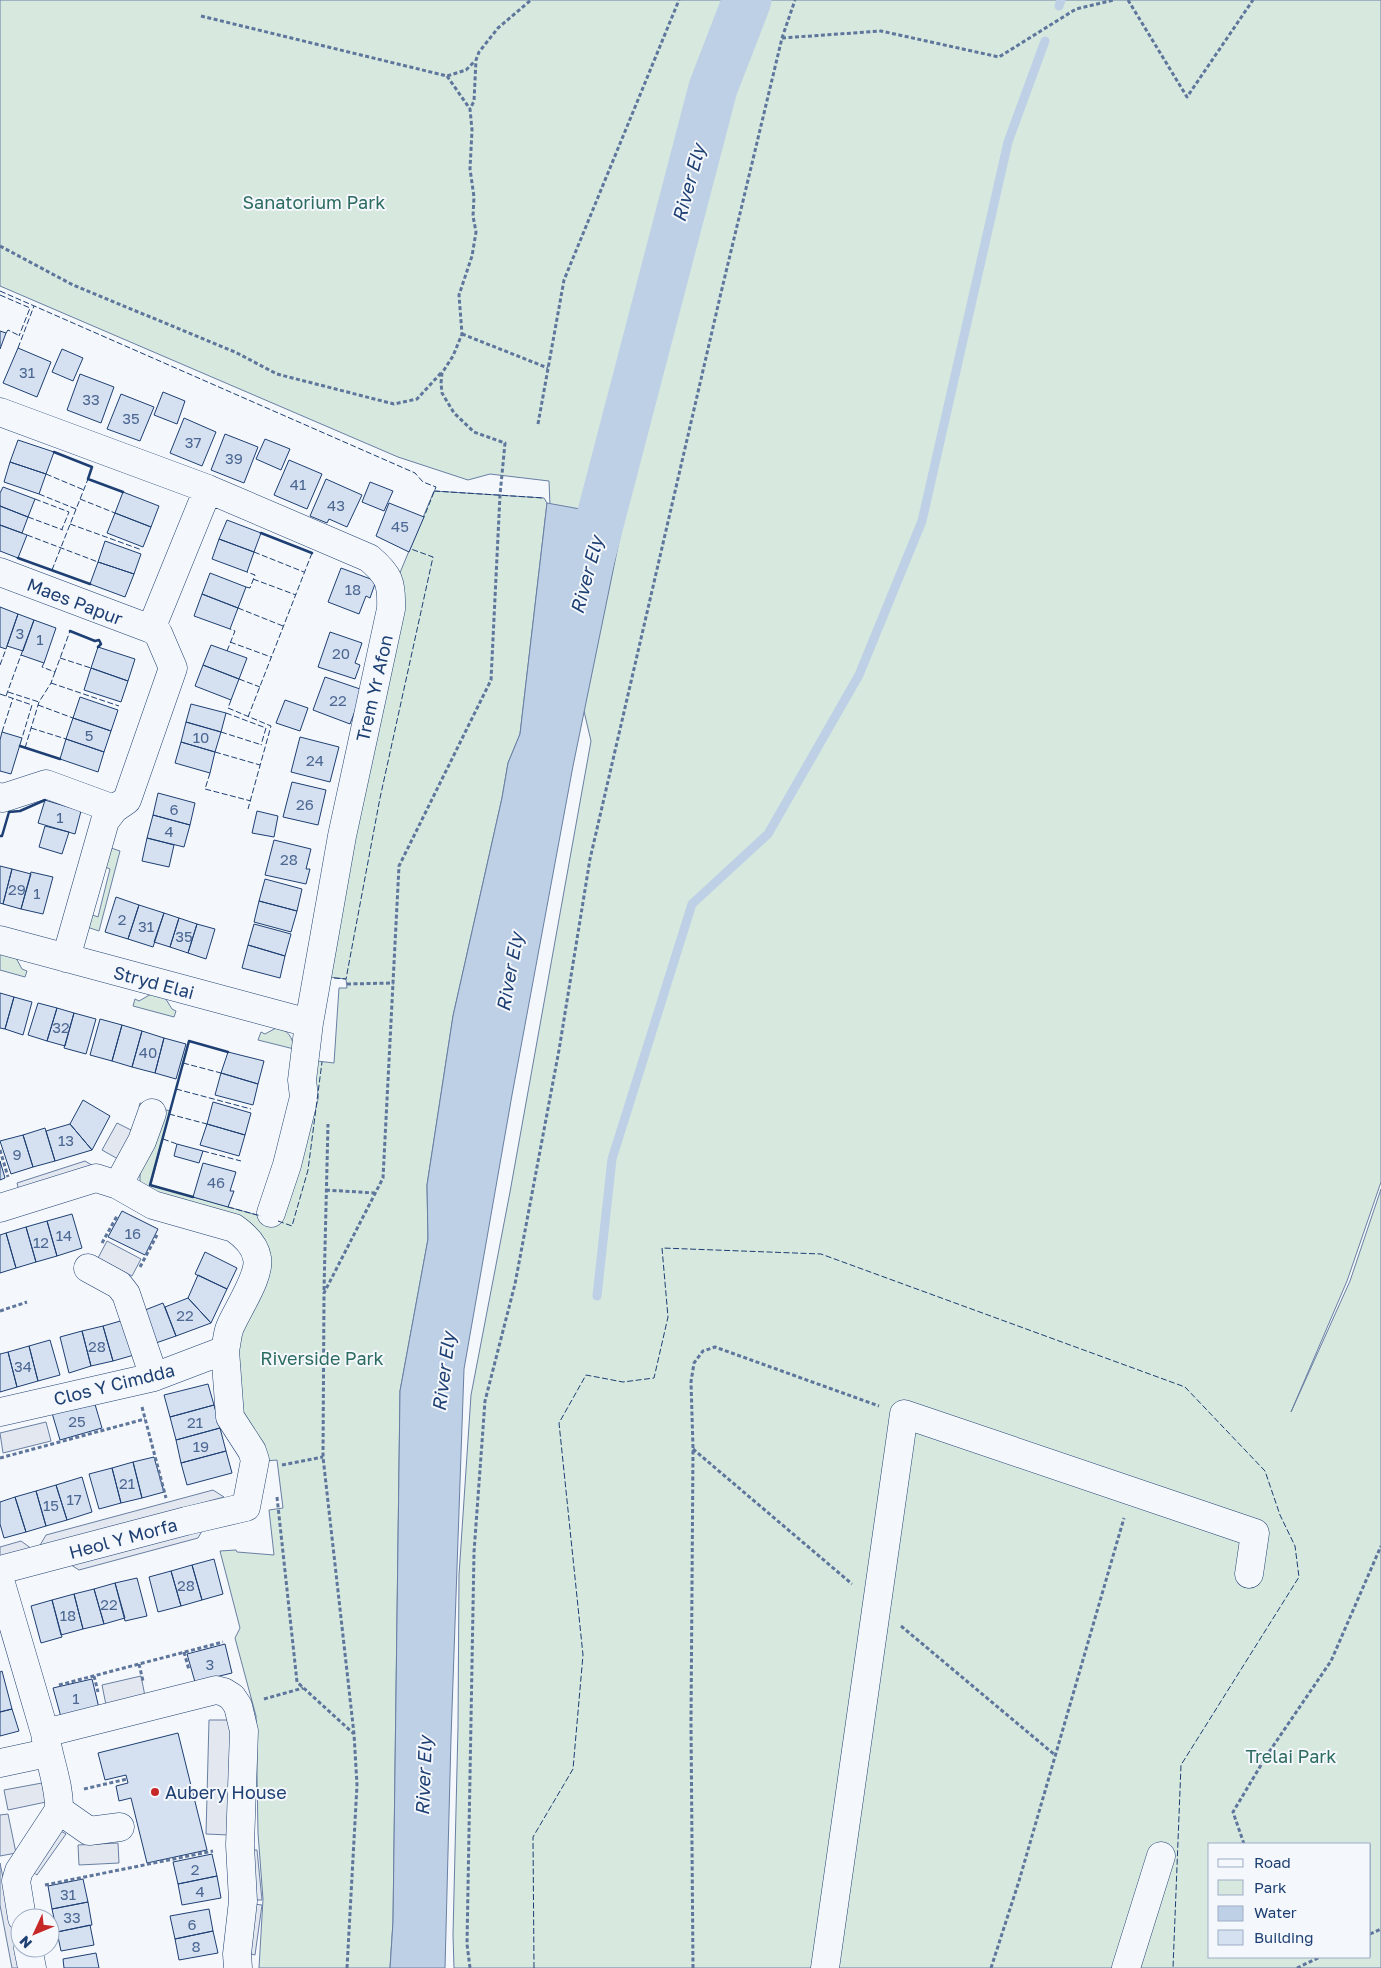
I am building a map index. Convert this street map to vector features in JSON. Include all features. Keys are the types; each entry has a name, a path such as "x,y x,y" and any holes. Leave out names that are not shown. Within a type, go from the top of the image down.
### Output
{"street":[{"name":"Trem Yr Afon","path":"0,412 208,489 368,558 378,566 391,584 391,609 348,802 308,1023 302,1080 304,1097 287,1165 271,1213"},
{"path":"66,958 105,821 114,809 127,800 173,668 158,633 151,629 208,489"},
{"name":"Maes Papur","path":"0,572 151,629"},
{"path":"0,797 3,798 46,784 114,809"},
{"name":"Stryd Elai","path":"0,940 308,1023"},
{"path":"124,1189 152,1113"},
{"path":"0,1208 96,1178 124,1189 153,1205 234,1228 244,1235 253,1246 258,1259 257,1270 229,1330 225,1350"},
{"path":"88,1268 120,1285 126,1294 154,1377"},
{"name":"Clos Y Cimdda","path":"0,1412 154,1377 225,1350"},
{"name":"Heol Y Morfa","path":"0,1570 186,1521 246,1508 255,1460 252,1451 230,1417 225,1350"},
{"path":"825,1968 904,1414 1255,1533 1249,1574"},
{"path":"0,1580 46,1743 60,1801 59,1810 19,1871 16,1881 20,1908"},
{"path":"0,1763 46,1743 216,1690 232,1697 238,1706 244,1730 240,1845 243,1901 237,1954 238,1968"},
{"path":"59,1810 90,1831 120,1827"},
{"path":"1126,1968 1161,1856"}],"path":[{"path":"470,109 474,102 476,60 479,52 498,28 531,0"},
{"path":"538,424 564,280 679,0"},
{"path":"470,1968 467,1944 474,1552 485,1401 515,1284 559,1050 590,859 718,306 782,38 795,0"},
{"path":"782,38 881,31 999,57 1076,9 1114,0"},
{"path":"1128,0 1187,97 1253,0"},
{"path":"201,16 447,76 466,70 476,60"},
{"path":"0,246 73,285 235,352 277,374 394,404 417,399 442,373 453,356 462,334 459,295 472,256 476,232 470,169 472,130 470,109 447,76"},
{"path":"462,334 548,368"},
{"path":"324,1293 383,1178 399,866 491,680 500,495 505,443 474,432 454,413 442,394 442,373"},
{"path":"347,984 394,983"},
{"path":"328,1114 323,1457 358,1785 347,1968"},
{"path":"0,1150 10,1182"},
{"path":"88,1268 124,1189"},
{"path":"326,1190 374,1193"},
{"path":"126,1294 171,1211"},
{"path":"0,1310 27,1302"},
{"path":"693,1968 691,1723 693,1448 691,1382 694,1363 704,1351 715,1347 904,1414"},
{"path":"140,1402 166,1499"},
{"path":"0,1458 145,1419"},
{"path":"281,1465 323,1457"},
{"path":"992,1968 1019,1882 1132,1492"},
{"path":"277,1496 297,1682 354,1734"},
{"path":"1244,1843 1233,1812 1268,1755 1331,1661 1381,1546"},
{"path":"55,1686 223,1642"},
{"path":"240,1713 258,1700 303,1688"},
{"path":"80,1790 127,1779"},
{"path":"37,1887 240,1845"},
{"path":"1297,1968 1318,1958"}],"green space":[{"path":"0,0 1381,0 1381,1182 1347,1281 1291,1412 1350,1281 1381,1189 1381,1968 454,1968 459,1575 471,1395 510,1192 591,741 553,579 549,481 490,474 468,480 398,457 0,286"},
{"name":"Riverside Park","path":"434,491 544,498 547,503 520,734 508,763 502,798 453,1016 427,1185 428,1239 400,1391 393,1922 390,1968 259,1968 263,1899 258,1833 256,1716 235,1638 240,1628 220,1551 236,1550 237,1552 274,1555 269,1510 283,1508 277,1460 266,1461 241,1420 238,1344 263,1255 158,1198 140,1185 140,1174 162,1115 139,1107 140,1103 170,1111 151,1185 278,1221 317,1061 334,1063 339,988 347,988 346,979 329,977 399,575"},
{"path":"108,847 120,851 99,931 87,927 90,914 98,917 110,869 103,866"},
{"path":"4,953 15,956 22,969 27,971 25,977 0,970 0,955"},
{"path":"153,993 164,996 172,1009 176,1011 174,1017 133,1006 135,999 139,1001"},
{"path":"276,1028 287,1032 294,1049 258,1040 261,1032 265,1034"}],"shaded area":[{"path":"117,1123 133,1131 118,1159 102,1150"},
{"path":"85,1161 95,1167 19,1191 17,1183"},
{"path":"107,1241 141,1259 132,1276 98,1258"},
{"path":"46,1422 51,1441 3,1453 0,1433"},
{"path":"213,1490 224,1497 39,1547 46,1535"},
{"path":"205,1526 198,1538 79,1570 68,1563"},
{"path":"21,1541 32,1549 0,1557 0,1547"},
{"path":"141,1676 145,1696 106,1705 102,1685"},
{"path":"209,1720 232,1720 229,1835 206,1834"},
{"path":"42,1783 46,1802 8,1810 4,1790"},
{"path":"8,1814 16,1853 0,1856 0,1815"},
{"path":"59,1830 66,1834 37,1875 31,1871"},
{"path":"118,1843 119,1863 79,1865 78,1845"},
{"path":"249,1850 257,1850 262,1900 253,1900"},
{"path":"0,1863 10,1913 10,1958 0,1905"},
{"path":"253,1904 262,1905 255,1955 247,1953"},
{"path":"10,1958 19,1958 21,1968 12,1968"}],"water":[{"path":"547,503 624,517 573,766 512,1095 464,1369 445,1968 390,1968 393,1922 400,1391 428,1239 427,1185 453,1016 502,798 508,763 520,734"}],"building":[{"path":"0,331 6,333 0,349"},
{"path":"18,348 51,362 37,397 3,383"},
{"path":"62,349 83,358 73,381 52,372"},
{"path":"80,374 114,387 101,423 67,410"},
{"path":"163,392 185,401 177,424 154,415"},
{"path":"121,394 154,407 140,441 107,429"},
{"path":"184,418 216,432 202,466 170,453"},
{"path":"225,434 258,447 244,483 211,470"},
{"path":"265,439 290,449 281,470 256,459"},
{"path":"18,440 54,452 46,474 10,462"},
{"path":"289,460 322,474 307,509 274,495"},
{"path":"10,462 46,474 39,494 4,482"},
{"path":"326,479 362,495 347,527 329,519 327,523 310,516"},
{"path":"370,482 393,491 384,511 362,502"},
{"path":"3,487 35,499 28,517 0,506 0,493"},
{"path":"123,492 159,506 151,527 115,513"},
{"path":"389,503 424,517 409,552 376,536"},
{"path":"0,506 28,517 22,533 0,525"},
{"path":"115,513 151,527 143,547 107,533"},
{"path":"227,520 261,533 254,552 219,539"},
{"path":"0,525 27,535 18,558 0,551"},
{"path":"219,539 254,552 247,572 212,559"},
{"path":"105,541 141,554 134,574 98,562"},
{"path":"98,562 134,574 125,597 90,584"},
{"path":"341,568 376,581 370,598 366,596 359,614 328,602"},
{"path":"210,573 246,587 238,608 202,594"},
{"path":"202,594 238,608 230,629 194,616"},
{"path":"0,607 18,614 6,649 0,647"},
{"path":"18,614 34,620 23,651 7,646"},
{"path":"34,620 56,628 44,663 21,655"},
{"path":"330,632 362,643 355,663 360,665 355,679 318,667"},
{"path":"211,645 247,658 239,679 203,665"},
{"path":"98,647 135,659 128,681 91,668"},
{"path":"203,665 239,679 231,700 195,686"},
{"path":"91,668 128,681 121,702 84,690"},
{"path":"325,677 363,690 350,724 313,710"},
{"path":"80,697 118,710 111,731 73,718"},
{"path":"285,700 308,708 300,731 276,723"},
{"path":"191,704 226,713 221,732 186,722"},
{"path":"73,718 111,731 104,752 66,739"},
{"path":"186,722 221,732 215,752 181,742"},
{"path":"2,732 22,738 11,774 0,771 0,740"},
{"path":"300,737 339,747 330,782 291,772"},
{"path":"66,739 104,752 98,772 60,759"},
{"path":"181,742 215,752 210,773 175,763"},
{"path":"292,782 326,790 318,825 283,817"},
{"path":"158,793 195,803 190,825 153,815"},
{"path":"45,800 81,811 75,834 38,823"},
{"path":"257,811 278,816 274,837 252,833"},
{"path":"153,815 190,825 184,847 147,838"},
{"path":"45,826 69,832 62,854 39,847"},
{"path":"147,838 174,845 169,867 142,861"},
{"path":"274,840 311,849 306,869 310,869 306,884 265,875"},
{"path":"0,866 12,869 3,904 0,903"},
{"path":"12,869 31,874 21,909 3,904"},
{"path":"31,872 53,877 43,914 21,909"},
{"path":"265,879 302,889 297,911 259,901"},
{"path":"116,897 139,905 128,939 105,932"},
{"path":"259,901 297,911 291,932 254,922"},
{"path":"139,905 164,913 153,947 128,939"},
{"path":"164,913 179,918 170,947 154,942"},
{"path":"179,918 197,924 188,953 170,947"},
{"path":"197,924 215,929 206,959 188,953"},
{"path":"254,924 291,934 285,956 248,945"},
{"path":"248,945 285,956 280,978 242,968"},
{"path":"0,993 14,997 5,1029 0,1028"},
{"path":"14,997 32,1002 23,1035 5,1029"},
{"path":"38,1003 57,1008 47,1041 28,1035"},
{"path":"57,1008 74,1013 65,1046 47,1041"},
{"path":"74,1013 96,1019 86,1054 64,1048"},
{"path":"100,1019 122,1025 112,1061 90,1055"},
{"path":"122,1025 142,1031 132,1067 112,1061"},
{"path":"142,1031 164,1038 155,1073 132,1067"},
{"path":"164,1038 186,1044 176,1079 155,1073"},
{"path":"228,1052 264,1061 258,1084 221,1073"},
{"path":"221,1073 258,1084 253,1105 215,1095"},
{"path":"83,1100 110,1116 92,1150 70,1124"},
{"path":"213,1102 251,1113 245,1135 207,1124"},
{"path":"70,1124 92,1150 55,1161 46,1131"},
{"path":"207,1124 245,1135 239,1156 200,1145"},
{"path":"45,1128 55,1161 33,1167 23,1135"},
{"path":"23,1135 33,1167 11,1174 0,1141"},
{"path":"177,1144 203,1151 199,1163 174,1156"},
{"path":"0,1161 5,1178 0,1180"},
{"path":"203,1163 236,1172 230,1191 234,1191 228,1207 193,1197"},
{"path":"122,1211 158,1229 145,1255 108,1237"},
{"path":"72,1214 82,1248 57,1256 47,1221"},
{"path":"47,1221 57,1256 36,1262 26,1227"},
{"path":"26,1227 36,1262 16,1268 6,1233"},
{"path":"6,1233 16,1268 0,1273 0,1235"},
{"path":"205,1252 237,1268 227,1289 195,1274"},
{"path":"198,1275 227,1289 211,1323 188,1298"},
{"path":"188,1298 211,1323 176,1336 165,1307"},
{"path":"163,1303 176,1336 153,1344 140,1312"},
{"path":"124,1320 134,1355 113,1361 103,1326"},
{"path":"103,1326 113,1361 91,1366 82,1331"},
{"path":"82,1331 91,1366 69,1373 60,1337"},
{"path":"50,1340 60,1375 38,1381 29,1346"},
{"path":"29,1346 38,1381 17,1387 8,1352"},
{"path":"8,1352 17,1387 0,1392 0,1354"},
{"path":"208,1384 214,1405 170,1417 164,1395"},
{"path":"94,1401 102,1428 60,1440 52,1413"},
{"path":"214,1405 220,1428 176,1440 170,1417"},
{"path":"220,1428 226,1451 181,1463 176,1440"},
{"path":"226,1451 232,1473 187,1485 181,1463"},
{"path":"154,1457 164,1492 142,1498 133,1462"},
{"path":"133,1462 142,1498 121,1503 112,1468"},
{"path":"112,1468 121,1503 99,1509 89,1474"},
{"path":"82,1477 92,1512 67,1520 56,1485"},
{"path":"56,1485 67,1520 46,1526 36,1491"},
{"path":"36,1491 46,1526 26,1532 15,1497"},
{"path":"15,1497 26,1532 4,1538 0,1524 0,1502"},
{"path":"214,1559 223,1594 202,1600 192,1565"},
{"path":"192,1565 202,1600 181,1606 171,1571"},
{"path":"171,1571 181,1606 158,1612 149,1577"},
{"path":"137,1578 147,1616 125,1621 115,1583"},
{"path":"115,1583 125,1618 104,1624 94,1589"},
{"path":"94,1589 104,1624 83,1629 74,1594"},
{"path":"74,1594 83,1629 61,1635 52,1600"},
{"path":"52,1600 62,1637 41,1643 31,1606"},
{"path":"225,1644 232,1673 195,1682 187,1654"},
{"path":"2,1671 12,1709 0,1712 0,1672"},
{"path":"92,1679 99,1708 61,1717 53,1688"},
{"path":"12,1709 19,1731 0,1736 0,1712"},
{"name":"Aubery House","path":"178,1733 207,1850 147,1863 131,1798 119,1801 116,1786 128,1783 126,1775 105,1780 98,1753"},
{"path":"212,1854 217,1876 178,1884 173,1862"},
{"path":"217,1876 221,1898 182,1905 178,1884"},
{"path":"83,1879 88,1902 52,1908 48,1886"},
{"path":"88,1902 92,1925 60,1931 60,1908 57,1908"},
{"path":"209,1909 213,1931 175,1939 170,1916"},
{"path":"90,1925 94,1945 61,1951 60,1931"},
{"path":"213,1931 218,1953 179,1960 175,1939"},
{"path":"96,1953 99,1968 64,1968 63,1959"}],"waterway":[{"name":"River Ely","path":"585,578 713,88 747,0"},
{"path":"1059,6 1061,0"},
{"path":"597,1296 612,1159 692,904 768,834 859,675 922,521 1008,142 1045,41"}],"fence":[{"path":"0,291 415,473 423,482 436,487 424,517"},
{"path":"0,295 30,308 19,336"},
{"path":"18,348 34,306"},
{"path":"6,333 8,330 20,336"},
{"path":"46,474 84,490"},
{"path":"52,570 88,479"},
{"path":"434,491 544,498"},
{"path":"39,494 76,509"},
{"path":"35,499 69,512 62,529"},
{"path":"80,499 115,513"},
{"path":"28,517 63,530"},
{"path":"70,524 142,550"},
{"path":"27,535 98,562"},
{"path":"334,978 346,979 380,798 433,557 411,549"},
{"path":"254,552 304,572"},
{"path":"248,717 312,553"},
{"path":"246,587 250,588 255,575 247,572"},
{"path":"253,579 296,595"},
{"path":"238,608 283,626"},
{"path":"227,651 235,631 230,629"},
{"path":"44,663 42,667 55,672 70,631"},
{"path":"230,642 271,657"},
{"path":"0,665 6,649"},
{"path":"6,696 21,655"},
{"path":"60,658 91,668"},
{"path":"25,748 39,702 51,683 55,672"},
{"path":"239,679 260,687"},
{"path":"51,683 119,706"},
{"path":"8,692 39,702"},
{"path":"0,694 32,705 22,738"},
{"path":"2,732 13,698"},
{"path":"231,700 228,708 271,726 248,809"},
{"path":"38,705 73,718"},
{"path":"226,713 266,728 261,745"},
{"path":"31,728 66,739"},
{"path":"221,732 262,745"},
{"path":"215,752 260,765"},
{"path":"210,773 205,789 251,801"},
{"path":"278,1221 292,1226 308,1170 322,1062"},
{"path":"183,1063 221,1073"},
{"path":"176,1089 251,1109"},
{"path":"169,1114 207,1124"},
{"path":"163,1139 177,1144"},
{"path":"203,1151 241,1161"},
{"path":"228,1207 261,1216"},
{"path":"534,1968 533,1837 573,1769 583,1655 559,1423 586,1375 623,1382 654,1378 668,1317 662,1248 821,1254 1185,1387 1265,1471 1280,1515 1295,1546 1299,1577 1181,1765 1173,1968"}],"wall":[{"path":"54,452 92,467 88,479 123,492"},
{"path":"261,533 312,553"},
{"path":"18,558 90,584"},
{"path":"70,631 95,641 99,640 101,644 98,647"},
{"path":"20,746 60,759"},
{"path":"0,836 2,836 9,812 20,811 45,800"},
{"path":"193,1197 150,1185 189,1041 228,1052"}],"place":[{"name":"Aubery House","path":"155,1792"}],"park label":[{"name":"Sanatorium Park","path":"314,202"},
{"name":"Trelai Park","path":"1291,1756"}]}
